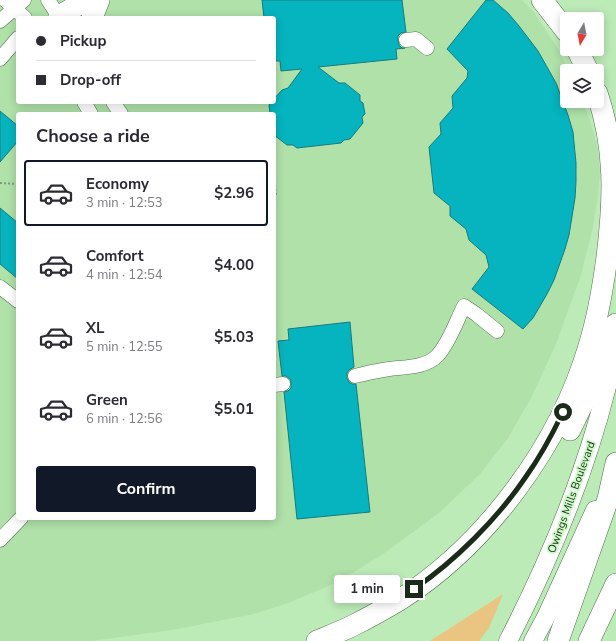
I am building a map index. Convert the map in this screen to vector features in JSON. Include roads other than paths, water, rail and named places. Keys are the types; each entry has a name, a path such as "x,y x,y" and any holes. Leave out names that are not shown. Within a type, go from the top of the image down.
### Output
{"highway":[{"path":"55,13 87,0"},
{"path":"93,16 99,0"},
{"path":"542,0 560,23"},
{"path":"317,641 354,625 381,611 426,581 450,562 489,523 507,502 525,479 547,442 575,387 595,327 600,303 612,216 613,182 612,157 609,137 602,108"},
{"path":"340,641 376,625 446,579 470,559 505,524 540,479 566,438 585,399 616,324"},
{"path":"558,641 608,499 616,463"},
{"path":"589,641 616,584"}],"main road":[{"name":"Owings Mills Boulevard","path":"508,641 550,554 574,495 596,428 616,347"},
{"name":"Owings Mills Boulevard","path":"533,641 546,617 599,502 616,454"}],"street":[{"path":"0,21 15,3 24,16"},
{"path":"406,40 416,39 427,48"},
{"path":"0,59 16,40"},
{"path":"0,287 16,299"},
{"path":"355,376 430,362 438,355 449,338 464,306 497,332"},
{"path":"0,540 19,520"}]}
